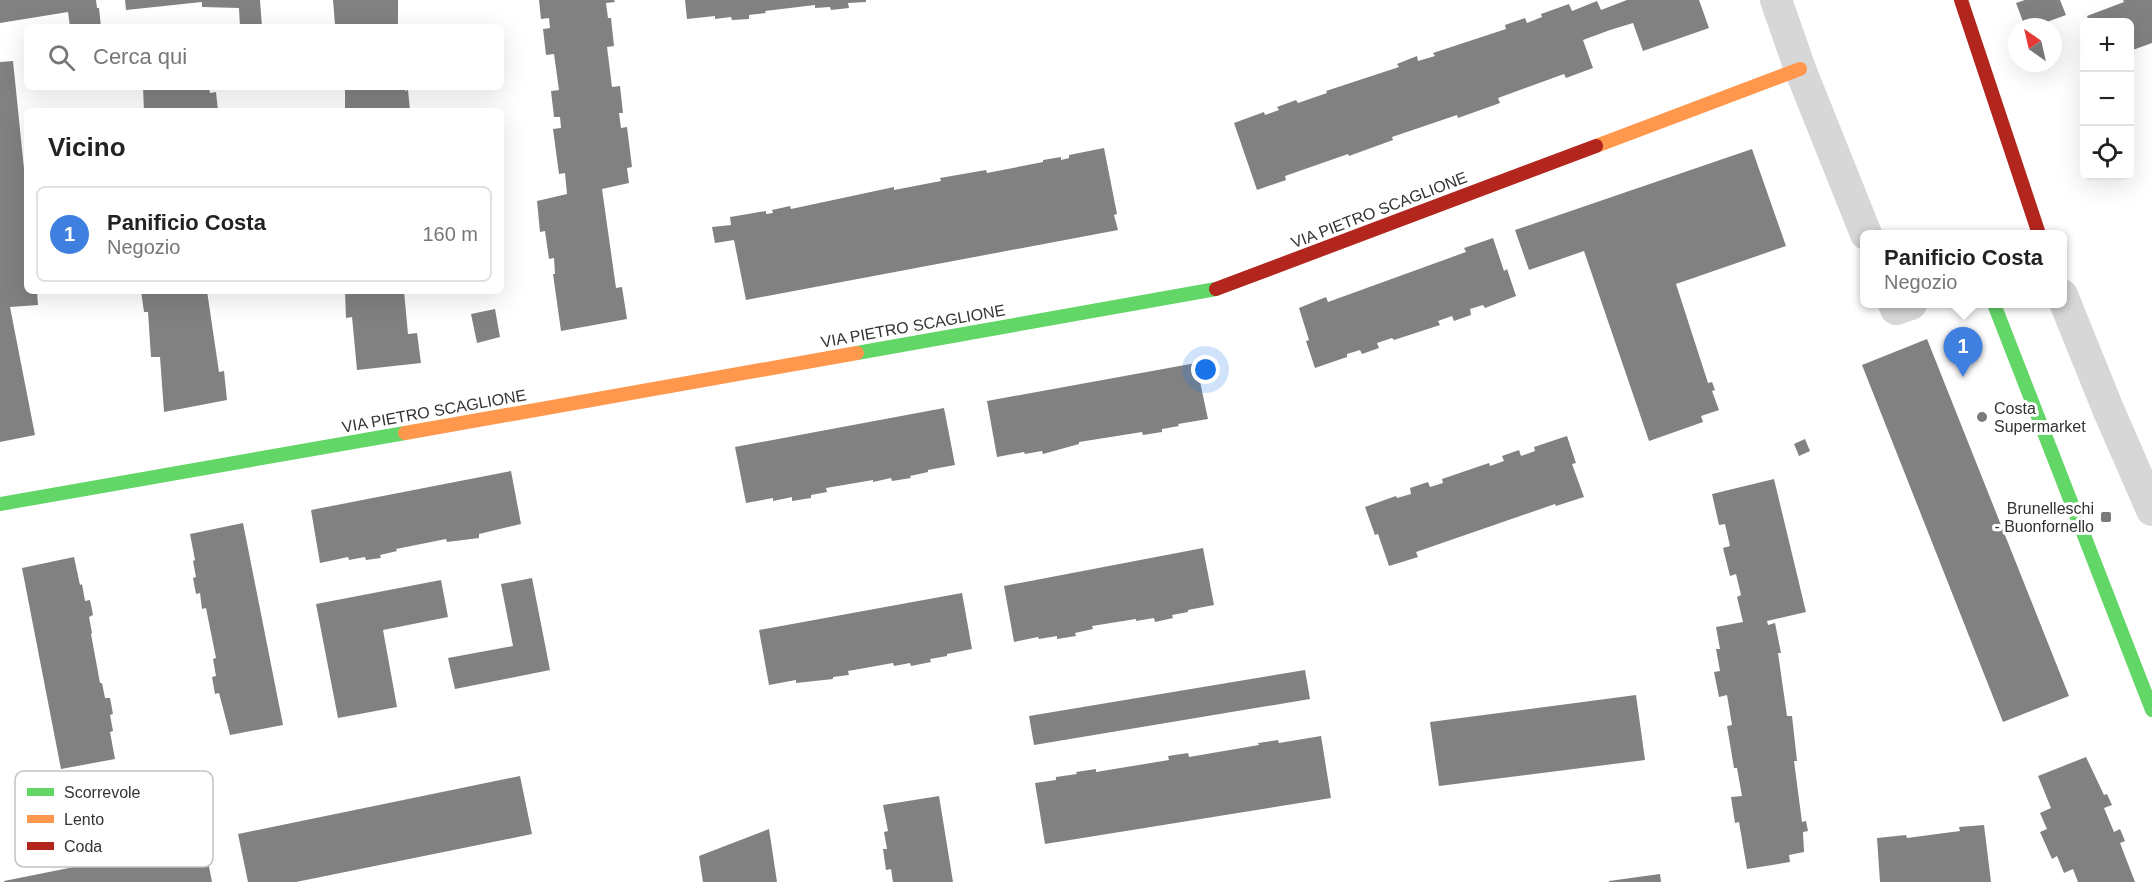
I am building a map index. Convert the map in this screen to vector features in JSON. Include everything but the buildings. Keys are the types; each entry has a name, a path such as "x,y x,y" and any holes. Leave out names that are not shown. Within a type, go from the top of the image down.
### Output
{"street":[{"path":"1776,0 1800,69 1864,230"},
{"path":"1961,0 2038,230"},
{"name":"VIA PIETRO SCAGLIONE","path":"0,504 1214,290 1800,69"},
{"path":"2067,307 2152,510"},
{"path":"1996,308 2152,710"}],"traffic: fast":[{"path":"857,353 1216,289"},
{"path":"1996,308 2152,710"},
{"path":"0,504 405,433"}],"traffic: slow":[{"path":"1596,146 1800,69"},
{"path":"405,433 857,353"}],"traffic: jam":[{"path":"1961,0 2038,230"},
{"path":"1216,289 1596,146"}],"place":[{"name":"Panificio Costa","path":"1963,377"},
{"name":"Costa Supermarket","path":"1982,417"},
{"name":"Brunelleschi - Buonfornello","path":"2106,517"}]}
